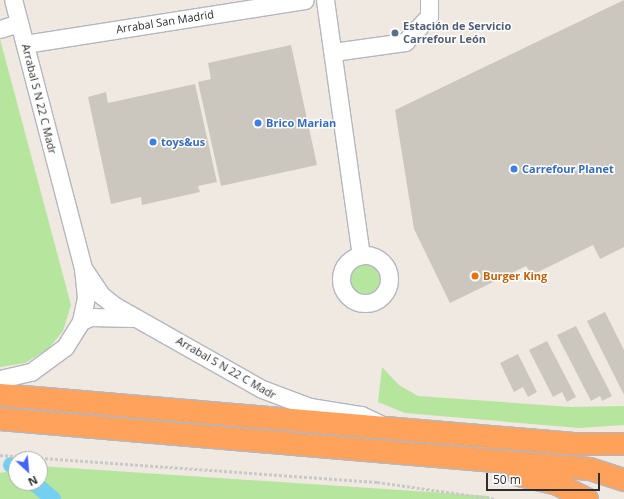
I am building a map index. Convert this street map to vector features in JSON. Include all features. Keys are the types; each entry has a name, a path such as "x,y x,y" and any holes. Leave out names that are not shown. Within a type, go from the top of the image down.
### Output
{"highway":[{"path":"0,395 574,444 624,444"},
{"path":"0,419 590,469 624,480"},
{"path":"465,458 501,473 555,483 587,499"}],"street":[{"name":"Arrabal S N 22 C Madr","path":"0,379 32,372 49,362 65,347 81,321 86,297 83,268 13,0"},
{"name":"Arrabal San Madrid","path":"25,44 305,0"},
{"path":"325,0 361,255"},
{"path":"333,52 405,42 429,16 429,0"},
{"path":"0,29 19,23"},
{"name":"Arrabal S N 22 C Madr","path":"83,268 101,295 134,318 283,400 361,415 389,429"},
{"name":"Arrabal S N 22 C Madr","path":"81,321 111,316 134,318"}],"path":[{"path":"0,455 377,482 496,499"}],"green space":[{"path":"0,39 71,305 63,331 48,349 25,363 0,367"},
{"path":"365,264 375,269 380,279 375,289 365,294 355,289 350,279 355,269"},
{"path":"382,367 399,385 418,396 571,407 624,406 624,425 579,428 405,413 378,402"},
{"path":"48,467 489,496 490,499 0,499 0,473 8,472 8,491 48,491"}],"building":[{"name":"Carrefour Planet","path":"624,0 624,247 600,259 593,245 532,275 526,266 450,303 414,229 395,110"},
{"name":"Brico Marian","path":"291,45 317,165 221,186 198,82 211,79 208,63"},
{"name":"toys&us","path":"195,84 217,182 198,186 200,192 142,205 141,197 111,204 88,97 106,92 108,103"},
{"path":"605,312 624,350 624,395 587,321"},
{"path":"576,326 612,396 602,401 600,396 591,401 557,335"},
{"path":"547,341 576,397 567,402 562,392 553,397 529,350"},
{"path":"518,354 537,392 528,397 523,387 514,392 500,363"}],"waterway":[{"path":"44,491 53,499"}],"place":[{"name":"Estación de Servicio Carrefour León","path":"395,33"},
{"name":"Brico Marian","path":"258,123"},
{"name":"toys&us","path":"153,142"},
{"name":"Carrefour Planet","path":"514,169"},
{"name":"Burger King","path":"475,276"}]}
